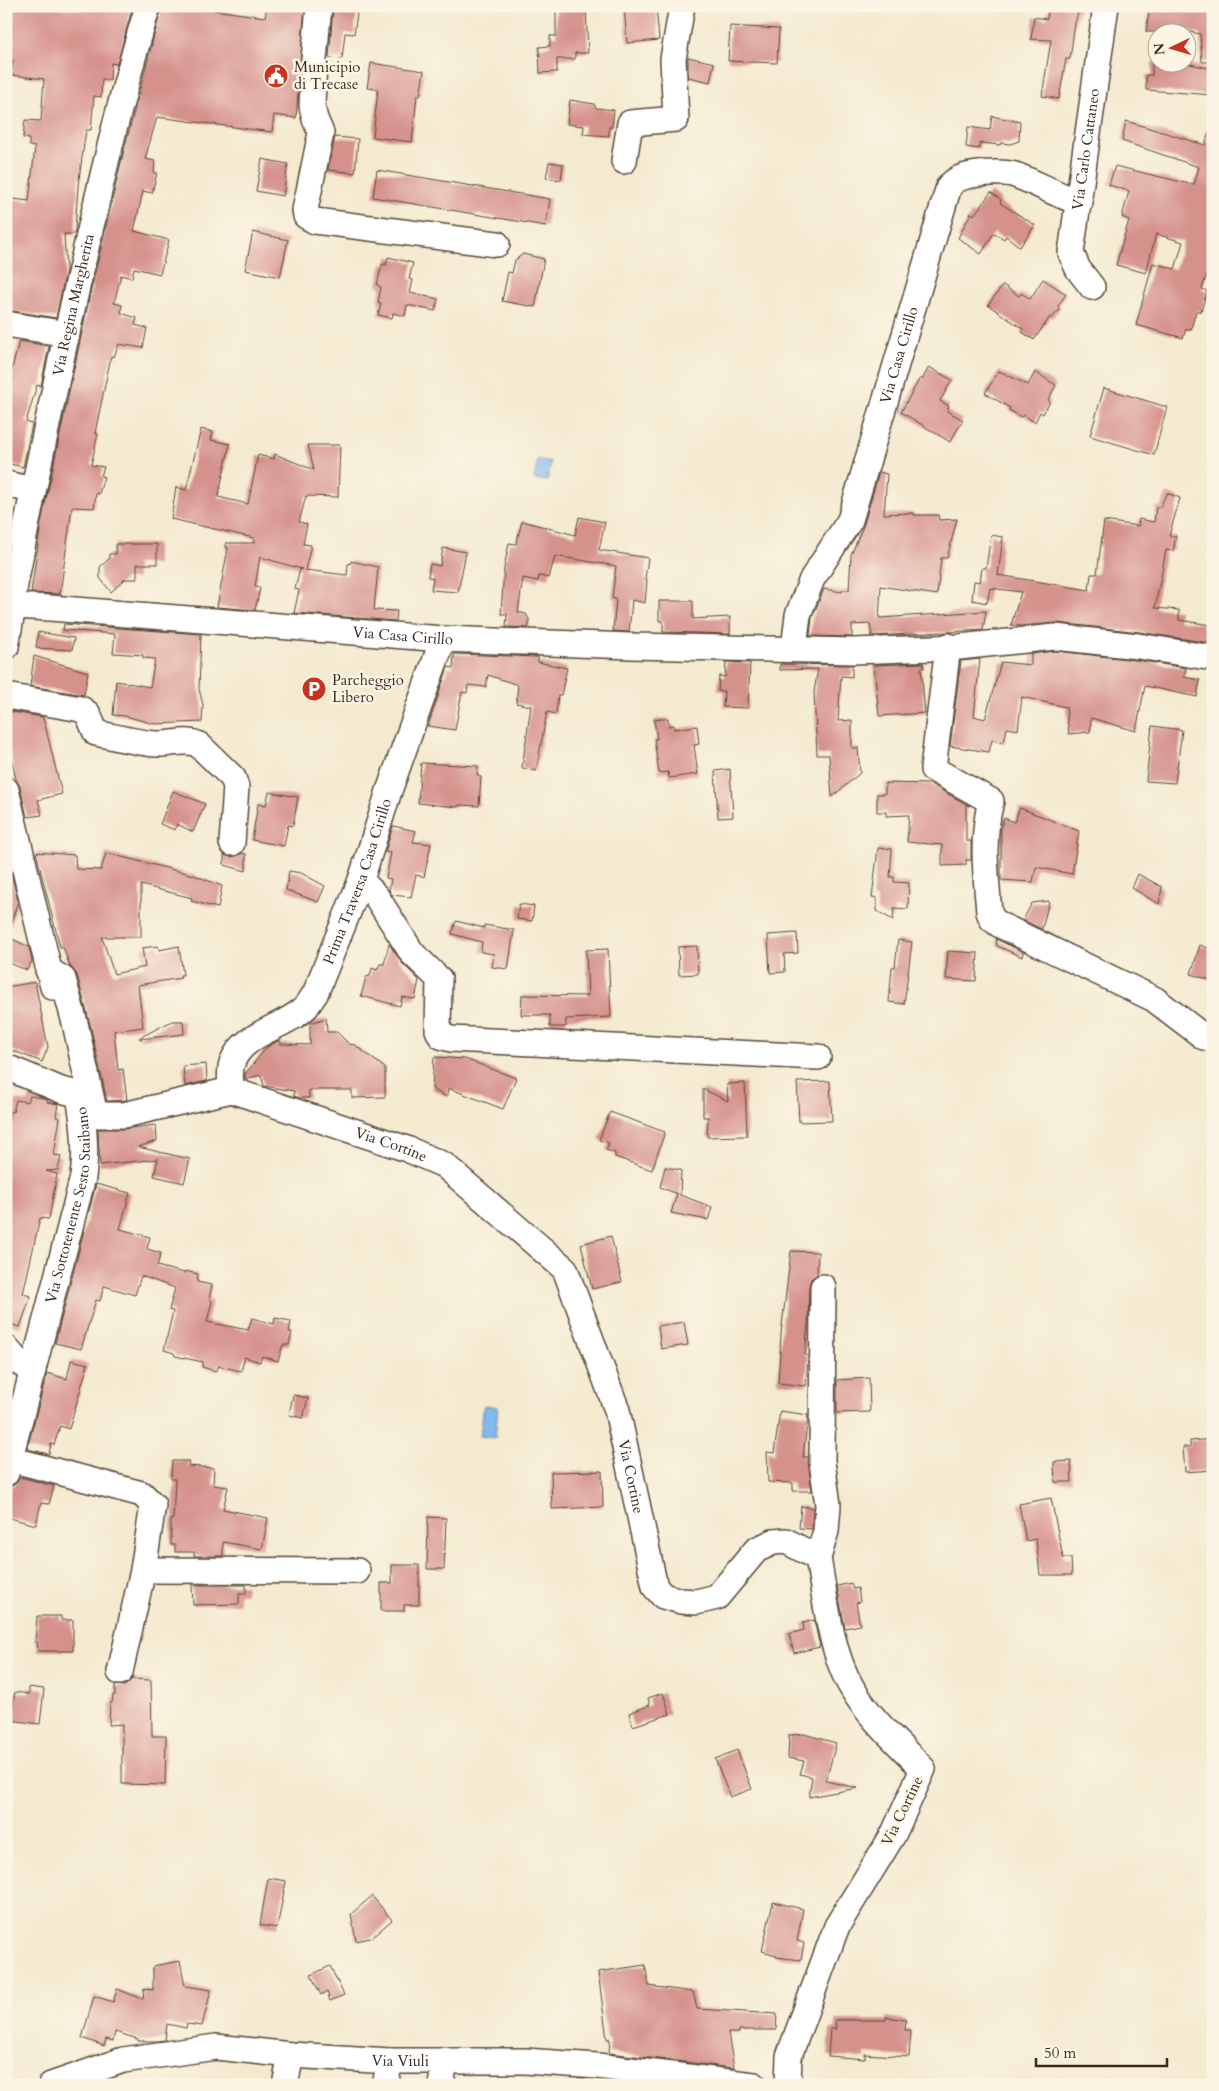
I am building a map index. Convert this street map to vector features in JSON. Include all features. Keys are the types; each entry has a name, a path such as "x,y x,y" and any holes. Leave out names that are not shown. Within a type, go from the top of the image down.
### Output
{"street":[{"name":"Via Regina Margherita","path":"13,606 13,596 32,490 114,125 126,77 148,6"},
{"path":"319,6 312,106 315,119 322,133 305,210 306,216 315,221 497,244"},
{"path":"624,161 630,123 676,118 673,59 682,6"},
{"name":"Via Carlo Cattaneo","path":"1092,287 1078,269 1071,253 1080,202 1106,6"},
{"name":"Via Casa Cirillo","path":"794,649 798,615 812,579 850,520 949,186 957,179 977,174 1014,174 1065,198 1080,202"},
{"path":"6,324 67,334"},
{"path":"6,484 32,490"},
{"path":"6,647 13,606"},
{"name":"Via Casa Cirillo","path":"13,606 443,639 631,646 854,651 948,646 1055,637 1138,646 1213,658"},
{"name":"Prima Traversa Casa Cirillo","path":"231,1090 230,1074 232,1062 238,1052 247,1042 292,1017 305,1007 315,994 361,880 389,791 443,639"},
{"path":"948,646 932,769 991,802 986,822 984,852 989,912 992,919 1000,925 1154,1000 1204,1037 1213,1038"},
{"path":"6,696 81,709 88,714 96,733 143,743 193,742 199,745 233,778 236,787 232,843"},
{"name":"Via Sottotenente Sesto Staibano","path":"6,790 48,970 64,1024 84,1121 85,1159 83,1177 8,1466"},
{"path":"361,880 376,896 412,953 439,979 438,1030 441,1036 451,1039 818,1057"},
{"path":"48,970 62,979 75,1023 95,1115 124,1115 231,1090"},
{"path":"6,1067 61,1090 78,1094"},
{"name":"Via Cortine","path":"231,1090 406,1149 444,1164 565,1269 617,1410 655,1587 663,1596 681,1601 696,1602 717,1597 756,1550 773,1542 786,1541 818,1558 826,1609 840,1662 851,1687 872,1717 923,1769 893,1835 837,1926 789,2056 788,2085"},
{"path":"818,1558 826,1531 828,1505 822,1462 823,1287"},
{"path":"6,1348 18,1362 32,1371"},
{"path":"8,1466 142,1494 153,1505 143,1570 120,1672"},
{"path":"143,1570 358,1570"},
{"name":"Via Viuli","path":"51,2085 123,2060 216,2047 290,2055 390,2061 525,2061 597,2066 754,2085"},
{"path":"285,2085 290,2055"},
{"path":"441,2085 445,2060"},
{"path":"385,2085 390,2061"}],"water":[{"path":"538,459 551,462 547,481 534,479"},
{"path":"484,1405 498,1407 495,1438 480,1436"}],"building":[{"path":"6,6 55,6 55,8 81,9 82,6 133,6 117,64 111,63 110,80 102,79 101,97 94,96 91,130 86,130 78,186 75,230 74,234 64,234 66,270 56,318 6,310 6,198 29,201 35,147 29,146 29,139 23,138 25,120 41,121 44,79 11,75 13,60 6,59"},
{"path":"162,6 214,6 214,10 265,17 267,6 305,6 296,118 274,115 272,132 157,117 145,159 155,161 154,173 157,173 152,193 143,191 134,231 169,240 160,274 134,268 132,278 121,275 114,303 122,305 121,313 137,318 135,325 147,328 143,348 119,344 114,357 111,356 95,433 98,434 91,465 104,467 101,476 104,477 99,494 96,493 94,508 72,507 60,594 31,593 41,523 89,299 123,154"},
{"path":"333,6 358,6 354,34 345,33 342,59 329,58"},
{"path":"556,6 586,6 588,53 575,53 575,59 557,59 557,72 540,73 539,47 550,46 550,36 556,36"},
{"path":"624,6 656,6 659,40 627,43"},
{"path":"1049,6 1080,6 1075,23 1070,59 1066,59 1059,99 1042,96 1051,40 1031,39 1034,17 1047,19"},
{"path":"1150,6 1193,6 1213,10 1213,62 1202,62 1200,34 1196,33 1196,22 1148,22"},
{"path":"730,26 779,29 777,63 728,61"},
{"path":"688,57 714,63 710,82 688,77"},
{"path":"371,63 424,71 420,96 417,96 412,142 373,137 378,89 367,88"},
{"path":"1196,65 1213,69 1213,95 1146,90 1146,75 1152,75 1152,72 1196,72"},
{"path":"570,100 594,104 596,108 614,110 612,127 609,127 609,136 583,134 584,126 567,124"},
{"path":"992,116 1020,122 1019,141 1010,144 1001,143 1000,145 980,143 979,149 966,147 968,127 990,130"},
{"path":"1126,121 1205,145 1209,132 1213,132 1213,255 1202,289 1207,291 1201,311 1196,311 1191,329 1186,329 1183,338 1136,325 1153,263 1175,269 1183,242 1156,234 1146,273 1116,265 1129,220 1122,217 1129,191 1109,185 1115,166 1194,185 1199,167 1122,141"},
{"path":"335,137 358,139 355,173 328,170"},
{"path":"262,159 288,164 283,196 256,191"},
{"path":"549,162 563,164 561,180 546,178"},
{"path":"377,170 550,199 546,226 373,197"},
{"path":"991,192 1001,200 1000,203 1035,225 1020,247 1006,236 1004,239 994,233 981,254 958,238 971,213 974,215"},
{"path":"253,232 288,240 280,277 245,270"},
{"path":"523,254 544,259 535,307 502,301 508,272 512,273 515,260"},
{"path":"388,257 413,263 409,279 413,280 410,293 438,299 435,311 407,305 405,316 393,313 392,318 378,315 381,304 378,303 381,287 377,285 382,264 386,265"},
{"path":"1043,279 1066,294 1058,306 1060,309 1052,318 1050,317 1034,340 1022,332 1023,329 988,305 1003,285 1019,296 1021,293 1030,299"},
{"path":"19,341 49,346 41,386 37,385 26,422 32,424 23,467 6,463 6,402 13,378 10,377"},
{"path":"929,367 952,380 940,401 949,406 947,411 963,420 950,442 901,412 920,378 922,380"},
{"path":"999,371 1028,385 1035,372 1056,385 1048,400 1050,402 1043,414 1040,412 1035,422 1023,415 1021,417 985,393"},
{"path":"1104,388 1167,407 1154,455 1090,436"},
{"path":"201,429 213,432 211,440 230,444 218,497 248,504 258,455 274,459 275,454 314,470 308,445 340,445 338,497 306,496 299,522 307,524 303,544 311,545 305,570 347,575 348,564 351,561 378,567 374,610 397,611 396,621 294,613 299,590 295,589 300,569 302,569 260,557 255,587 260,588 255,610 217,607 228,548 226,543 254,543 254,538 171,519 176,487 186,490"},
{"path":"879,472 887,474 884,514 914,513 914,515 938,515 939,520 957,519 947,558 941,558 937,595 881,586 879,618 986,611 983,630 872,636 870,624 852,625 852,637 810,636 812,618 824,589 842,592 842,590 849,590 851,555 864,524"},
{"path":"1167,493 1180,498 1169,536 1176,536 1173,551 1166,550 1155,608 1179,610 1179,620 1211,625 1209,643 1140,632 1057,623 1011,625 1021,592 990,588 987,603 972,600 974,581 980,582 982,568 986,568 991,535 1003,537 998,575 1089,590 1091,574 1097,574 1104,521 1138,526 1139,519 1154,522 1156,507 1160,507"},
{"path":"579,517 605,522 599,550 648,558 645,579 647,579 645,603 632,600 629,632 613,631 616,599 612,598 616,566 555,556 549,578 539,576 538,581 523,578 518,612 526,614 529,619 529,626 527,628 506,627 507,614 501,614 504,568 509,543 516,544 522,521 575,535"},
{"path":"116,544 157,544 157,564 137,564 137,579 125,579 111,592 100,578 100,567 109,559 109,554 116,554"},
{"path":"443,548 466,552 458,592 431,590 433,578 428,577 430,564 440,566"},
{"path":"659,601 693,601 693,619 730,617 730,634 663,632 663,621 659,621"},
{"path":"64,624 201,634 199,689 203,705 202,722 155,724 125,716 113,715 116,681 150,687 155,659 143,658 143,655 113,653 115,634 63,630"},
{"path":"38,632 74,638 72,650 36,648"},
{"path":"1055,651 1186,668 1184,677 1200,680 1197,697 1145,686 1136,731 1091,718 1090,732 1069,734 1066,707 1022,697 1018,730 1007,728 1004,743 992,740 989,752 950,746 961,661 980,659 974,716 985,719 1001,662 1031,665 1031,654"},
{"path":"454,654 538,657 538,662 567,668 561,695 558,695 556,714 547,712 536,771 522,768 531,706 516,703 518,685 488,675 486,687 468,685 467,693 462,692 455,730 428,726 448,667 453,668"},
{"path":"34,656 88,672 84,695 30,686"},
{"path":"726,662 750,663 748,708 723,707 724,691 718,691 719,676 725,677"},
{"path":"923,663 924,668 921,668 925,713 879,716 874,665"},
{"path":"780,664 852,665 852,677 841,676 838,721 852,720 852,748 858,748 860,773 832,797 829,755 817,755 814,692 818,669 780,670"},
{"path":"6,711 43,717 62,794 38,800 42,815 27,817 6,737"},
{"path":"668,718 669,726 674,725 674,729 697,726 699,744 694,745 698,774 669,778 668,772 659,773 654,739 657,739 654,720"},
{"path":"1152,726 1182,730 1175,783 1146,781"},
{"path":"421,763 478,766 477,775 481,777 479,806 459,805 458,807 418,803"},
{"path":"730,769 733,817 718,818 715,771"},
{"path":"885,783 930,784 970,806 966,805 966,841 971,841 971,860 966,860 966,865 942,866 942,845 907,842 909,815 886,816 886,812 877,812 877,794 885,794"},
{"path":"173,791 205,804 193,832 177,824 175,830 160,824"},
{"path":"269,792 298,797 293,826 288,825 284,846 252,840 258,804 266,805"},
{"path":"1020,808 1079,831 1072,874 1036,867 1033,882 1001,880 1001,827 1004,818 1014,822"},
{"path":"393,826 416,831 413,842 431,844 424,877 416,875 411,897 392,895 389,890 391,879 386,878 391,853 385,852"},
{"path":"878,848 892,849 890,877 894,877 894,882 909,883 908,909 894,908 893,920 877,911 877,898 872,897"},
{"path":"36,852 75,855 76,869 101,870 106,853 194,875 222,886 218,908 191,901 192,898 141,885 141,937 102,937 114,974 145,967 142,948 158,946 159,950 179,946 183,975 180,975 181,978 138,985 143,1027 114,1031 118,1070 123,1069 127,1100 107,1101 77,975 70,966 63,947 60,947"},
{"path":"6,853 18,901 10,926 6,926"},
{"path":"242,853 246,854 246,871 224,865 224,855 231,857"},
{"path":"289,871 301,873 325,886 318,902 286,890"},
{"path":"1138,874 1162,887 1159,904 1132,888"},
{"path":"1049,901 1042,929 1023,920 1032,903"},
{"path":"519,904 534,906 532,921 517,919"},
{"path":"456,921 484,928 484,925 514,930 508,969 492,967 494,954 481,952 482,942 452,934"},
{"path":"797,933 798,953 784,954 785,972 770,973 768,935"},
{"path":"6,936 29,947 32,961 27,970 6,962"},
{"path":"996,939 1023,952 1022,957 997,946"},
{"path":"898,940 912,942 904,1004 889,1002 892,967 895,967"},
{"path":"389,944 402,963 419,980 415,999 402,997 400,1006 361,996 366,977 370,976 372,968 377,970 380,964 384,964"},
{"path":"1200,945 1213,950 1213,981 1191,974"},
{"path":"697,946 698,974 679,975 678,947"},
{"path":"608,949 611,1017 566,1019 566,1027 550,1027 550,1015 521,1015 522,995 588,996 586,950"},
{"path":"948,951 978,953 976,981 946,979"},
{"path":"35,982 48,1047 42,1062 6,1048 6,987"},
{"path":"326,1018 327,1032 337,1032 349,1044 355,1045 385,1068 385,1097 352,1098 352,1090 309,1090 309,1098 300,1098 294,1096 294,1091 264,1086 261,1075 245,1079 245,1074 267,1047 280,1040 280,1044 310,1045 310,1023"},
{"path":"172,1021 183,1021 184,1034 139,1038"},
{"path":"434,1057 465,1059 516,1078 503,1109 448,1088 447,1097 432,1089"},
{"path":"206,1064 207,1081 185,1086 183,1066"},
{"path":"830,1081 832,1121 799,1122 797,1082"},
{"path":"745,1083 747,1136 707,1137 708,1117 703,1117 703,1089 728,1101 727,1084"},
{"path":"30,1096 43,1098 48,1100 47,1102 58,1104 56,1117 60,1118 54,1155 61,1156 58,1170 46,1171 57,1174 49,1219 40,1218 23,1294 31,1296 20,1327 6,1323 6,1131 10,1111 13,1112 16,1100 28,1102"},
{"path":"610,1112 665,1132 652,1170 615,1157 615,1153 606,1150 609,1143 599,1140"},
{"path":"156,1125 157,1141 138,1147 190,1159 184,1183 154,1176 158,1159 100,1165 98,1129 124,1129"},
{"path":"665,1167 681,1170 680,1195 712,1207 708,1220 671,1213 677,1194 660,1187"},
{"path":"96,1184 130,1193 120,1229 150,1237 147,1249 161,1253 157,1266 184,1273 185,1271 198,1274 197,1282 212,1285 209,1299 212,1301 207,1322 248,1330 252,1318 274,1324 275,1318 291,1321 289,1332 292,1332 289,1345 283,1345 278,1361 262,1356 260,1362 245,1357 241,1371 219,1366 216,1371 202,1367 203,1362 175,1356 174,1353 164,1350 173,1311 169,1310 175,1288 141,1276 135,1295 104,1286 100,1301 96,1300 81,1349 55,1343"},
{"path":"611,1236 622,1282 592,1289 581,1244"},
{"path":"791,1251 818,1252 817,1274 811,1279 809,1287 805,1355 808,1356 806,1386 778,1383 781,1334"},
{"path":"684,1322 688,1345 661,1349 658,1326"},
{"path":"71,1360 88,1364 69,1429 60,1426 54,1445 51,1444 49,1454 27,1449 47,1373 67,1379"},
{"path":"869,1378 870,1412 837,1413 837,1380"},
{"path":"293,1395 308,1398 303,1418 289,1415"},
{"path":"780,1411 808,1415 803,1457 808,1457 812,1491 793,1491 793,1483 768,1482 767,1452 774,1453"},
{"path":"1213,1439 1213,1470 1185,1472 1183,1447 1190,1447 1190,1441"},
{"path":"172,1461 189,1461 188,1466 214,1468 213,1485 228,1487 223,1509 268,1518 262,1549 223,1542 223,1556 194,1556 194,1552 175,1552 175,1545 171,1545 171,1519 173,1519 175,1479 171,1479"},
{"path":"1071,1461 1072,1482 1055,1482 1054,1462"},
{"path":"602,1471 603,1507 552,1509 551,1472"},
{"path":"20,1477 54,1486 49,1504 41,1503 36,1525 6,1517 6,1504 10,1487 17,1483"},
{"path":"1051,1498 1063,1558 1071,1558 1072,1575 1040,1575 1036,1539 1026,1541 1019,1504"},
{"path":"801,1506 813,1508 812,1529 799,1528"},
{"path":"428,1517 446,1518 444,1569 427,1569"},
{"path":"392,1565 419,1565 419,1605 404,1605 404,1611 381,1611 381,1583 392,1583"},
{"path":"851,1583 853,1589 858,1588 860,1602 856,1603 860,1625 845,1628 837,1586"},
{"path":"192,1585 246,1585 246,1594 239,1594 239,1604 193,1605"},
{"path":"37,1616 61,1616 61,1620 73,1620 73,1651 38,1651 37,1642 35,1642"},
{"path":"814,1620 820,1647 794,1653 789,1634 804,1630 803,1623"},
{"path":"132,1679 151,1680 152,1736 166,1736 165,1785 122,1784 122,1724 109,1725 110,1703 112,1703 113,1695 115,1695 115,1685 125,1686"},
{"path":"29,1687 44,1689 40,1724 10,1720 15,1692 29,1694"},
{"path":"663,1693 670,1714 633,1726 629,1713 650,1705 648,1698"},
{"path":"804,1734 836,1743 826,1781 858,1788 809,1797 812,1777 800,1774 804,1761 788,1758 789,1735"},
{"path":"737,1750 752,1789 730,1797 715,1759"},
{"path":"268,1878 286,1881 277,1928 260,1925"},
{"path":"372,1896 392,1920 371,1938 356,1941 351,1914"},
{"path":"773,1902 803,1909 797,1941 804,1943 801,1960 776,1957 776,1955 762,1951"},
{"path":"180,1961 185,1986 211,1990 202,2026 187,2024 186,2028 167,2024 165,2040 157,2041 138,2041 138,2039 115,2032 113,2041 106,2039 104,2046 82,2038 94,1996 113,2002 117,1989 143,1999 144,1989 153,1990 153,1966"},
{"path":"645,1965 649,1986 693,1992 697,2009 777,2014 776,2030 739,2030 739,2033 728,2033 734,2068 609,2053 610,2039 607,2039 598,1972"},
{"path":"330,1966 344,1995 330,2001 327,1992 321,1995 311,1975"},
{"path":"886,2017 906,2020 905,2030 911,2030 909,2057 865,2054 865,2059 828,2056 830,2029 836,2029 835,2020 886,2020"}],"place":[{"name":"Municipio di Trecase","path":"276,76"},
{"name":"Parcheggio Libero","path":"314,689"}]}
